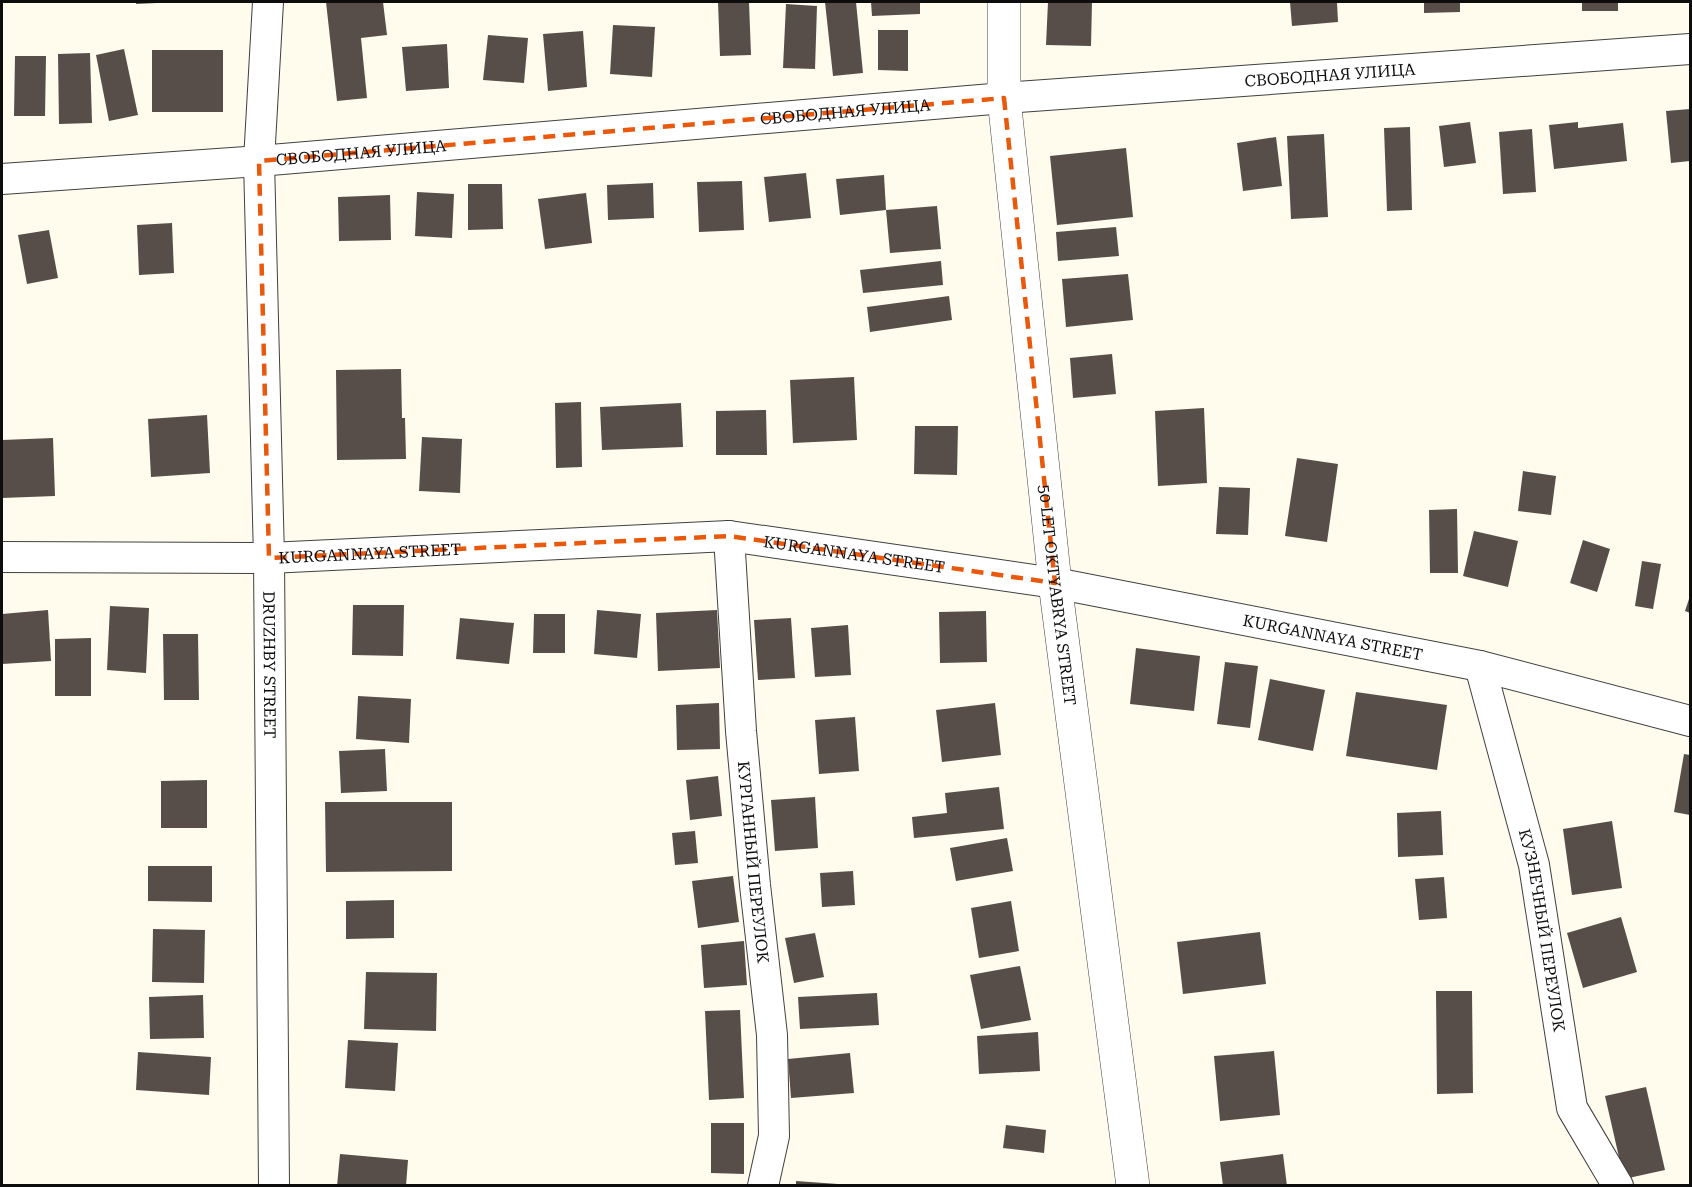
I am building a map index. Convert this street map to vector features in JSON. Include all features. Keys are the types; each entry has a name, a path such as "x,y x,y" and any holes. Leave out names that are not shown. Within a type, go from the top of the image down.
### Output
{"street":[{"name":"DRUZHBY STREET","path":"268,2 260,161 269,558 274,1185"},
{"name":"50 LET OKTYABRYA STREET","path":"1004,2 1004,99 1055,583 1133,1185"},
{"name":"СВОБОДНАЯ УЛИЦА","path":"2,179 260,161 1004,99 1690,49"},
{"name":"KURGANNAYA STREET","path":"2,557 269,558 729,536 1055,583 1480,666 1690,721"},
{"name":"КУРГАННЫЙ ПЕРЕУЛОК","path":"729,536 741,731 772,1035 774,1136 763,1185"},
{"name":"КУЗНЕЧНЫЙ ПЕРЕУЛОК","path":"1480,666 1534,865 1572,1108 1618,1185"}],"highlighted area":[{"path":"1004,98 1055,583 729,536 269,558 259,161"}],"building":[{"path":"136,2 157,2 157,3 136,4"},
{"path":"326,2 383,2 387,35 361,38 367,98 337,101"},
{"path":"718,2 749,2 751,55 720,56"},
{"path":"825,2 856,2 863,73 833,76"},
{"path":"871,2 920,2 920,14 872,16"},
{"path":"1048,2 1092,2 1091,46 1046,45"},
{"path":"1290,2 1337,2 1338,22 1292,26"},
{"path":"1424,2 1460,2 1460,12 1424,13"},
{"path":"1582,2 1618,2 1618,11 1582,11"},
{"path":"786,4 817,6 815,69 783,68"},
{"path":"613,25 655,27 652,77 610,74"},
{"path":"878,30 908,30 908,71 878,70"},
{"path":"583,31 587,87 548,91 543,34"},
{"path":"488,35 528,38 524,83 483,80"},
{"path":"447,44 449,88 406,91 402,47"},
{"path":"124,49 138,115 109,121 96,55"},
{"path":"152,50 223,50 223,112 152,112"},
{"path":"90,53 92,123 59,124 58,54"},
{"path":"15,56 46,56 45,116 14,116"},
{"path":"1690,109 1690,161 1671,163 1666,111"},
{"path":"1470,122 1476,163 1444,167 1439,126"},
{"path":"1578,122 1578,128 1623,123 1627,161 1554,169 1549,125"},
{"path":"1410,127 1412,210 1387,211 1384,128"},
{"path":"1532,129 1536,192 1503,194 1499,132"},
{"path":"1324,134 1328,217 1291,219 1287,136"},
{"path":"1276,137 1282,186 1243,191 1237,143"},
{"path":"1126,148 1133,217 1057,225 1050,156"},
{"path":"806,173 811,218 769,222 764,177"},
{"path":"884,175 886,210 840,215 836,179"},
{"path":"742,181 744,230 699,232 697,182"},
{"path":"653,183 654,218 608,220 607,185"},
{"path":"468,184 502,184 503,229 468,230"},
{"path":"417,192 454,194 452,238 415,236"},
{"path":"586,193 592,243 545,249 538,199"},
{"path":"390,195 391,240 339,241 338,197"},
{"path":"937,206 941,249 890,253 886,210"},
{"path":"172,223 174,273 139,275 137,225"},
{"path":"1116,227 1119,256 1058,261 1056,232"},
{"path":"49,230 58,278 27,284 18,235"},
{"path":"941,261 943,285 863,293 860,270"},
{"path":"1128,274 1133,320 1066,327 1062,279"},
{"path":"949,296 952,320 870,332 867,307"},
{"path":"1112,354 1116,394 1073,398 1070,358"},
{"path":"401,369 406,459 337,460 336,370"},
{"path":"854,377 857,440 793,443 790,380"},
{"path":"581,402 582,467 556,468 555,403"},
{"path":"681,403 683,447 602,450 600,407"},
{"path":"1204,408 1207,483 1158,486 1155,411"},
{"path":"766,410 767,455 716,455 716,411"},
{"path":"207,415 210,473 151,477 148,419"},
{"path":"915,426 958,426 957,475 914,474"},
{"path":"422,437 462,439 460,493 419,491"},
{"path":"53,438 55,496 2,498 2,440"},
{"path":"1297,458 1338,464 1327,542 1285,536"},
{"path":"1523,471 1556,476 1551,515 1518,511"},
{"path":"1219,487 1250,488 1248,535 1216,534"},
{"path":"1457,509 1458,573 1430,573 1429,510"},
{"path":"1474,531 1518,541 1508,587 1463,576"},
{"path":"1583,540 1610,549 1597,592 1570,583"},
{"path":"1642,561 1661,564 1653,609 1635,606"},
{"path":"1690,596 1690,613 1685,611"},
{"path":"353,605 404,605 403,656 352,655"},
{"path":"110,606 149,608 146,673 107,670"},
{"path":"48,610 51,661 2,664 2,614"},
{"path":"597,610 641,614 637,658 594,654"},
{"path":"717,610 720,668 658,671 656,613"},
{"path":"986,611 987,662 940,663 939,612"},
{"path":"534,614 565,614 565,653 533,653"},
{"path":"460,618 514,623 509,664 456,659"},
{"path":"791,618 795,678 758,680 754,620"},
{"path":"848,625 851,675 815,677 811,628"},
{"path":"163,634 198,634 199,700 164,700"},
{"path":"91,638 91,696 55,696 55,639"},
{"path":"1136,648 1200,656 1194,711 1130,704"},
{"path":"1225,662 1258,666 1250,728 1217,724"},
{"path":"1270,679 1325,690 1313,751 1258,740"},
{"path":"1356,692 1447,705 1437,770 1346,756"},
{"path":"358,696 411,699 409,743 356,739"},
{"path":"719,703 720,749 677,750 676,705"},
{"path":"995,703 1001,755 942,762 936,710"},
{"path":"855,717 859,771 819,774 815,720"},
{"path":"385,749 387,791 341,793 339,751"},
{"path":"1684,754 1690,755 1690,815 1674,812"},
{"path":"718,776 722,816 690,820 686,780"},
{"path":"207,780 207,828 161,828 161,781"},
{"path":"999,787 1004,829 914,838 912,817 947,813 945,793"},
{"path":"815,797 818,848 775,851 771,800"},
{"path":"325,802 452,802 452,871 326,872"},
{"path":"1441,811 1443,855 1398,857 1397,813"},
{"path":"1612,821 1622,888 1572,895 1563,829"},
{"path":"695,831 698,863 675,865 672,833"},
{"path":"1007,838 1013,871 956,881 950,848"},
{"path":"148,866 212,866 212,902 148,901"},
{"path":"853,871 855,905 822,907 820,873"},
{"path":"733,876 739,922 698,928 692,881"},
{"path":"1444,877 1447,918 1419,920 1415,879"},
{"path":"394,900 394,938 346,939 346,901"},
{"path":"1011,901 1019,951 979,958 971,908"},
{"path":"1621,917 1637,972 1583,988 1567,933"},
{"path":"153,929 205,930 204,983 152,982"},
{"path":"1260,932 1266,984 1183,994 1177,942"},
{"path":"815,933 824,977 794,983 785,938"},
{"path":"744,941 747,985 704,988 701,945"},
{"path":"1020,966 1031,1020 981,1029 970,975"},
{"path":"366,972 437,973 436,1031 364,1029"},
{"path":"1436,991 1472,991 1473,1093 1437,1094"},
{"path":"877,993 879,1025 800,1029 798,997"},
{"path":"203,995 204,1038 150,1039 149,997"},
{"path":"740,1010 744,1098 709,1100 705,1011"},
{"path":"1038,1032 1040,1071 979,1074 977,1036"},
{"path":"348,1040 398,1043 395,1091 345,1088"},
{"path":"1274,1051 1280,1115 1220,1121 1214,1056"},
{"path":"138,1052 211,1057 209,1095 136,1090"},
{"path":"850,1053 854,1093 791,1098 788,1059"},
{"path":"1646,1087 1665,1170 1624,1179 1605,1096"},
{"path":"711,1123 744,1123 744,1174 711,1173"},
{"path":"1006,1125 1046,1130 1044,1153 1003,1148"},
{"path":"340,1154 408,1160 406,1186 337,1186"},
{"path":"1283,1154 1287,1186 1223,1186 1220,1162"},
{"path":"796,1181 838,1184 838,1186 796,1186"}]}
